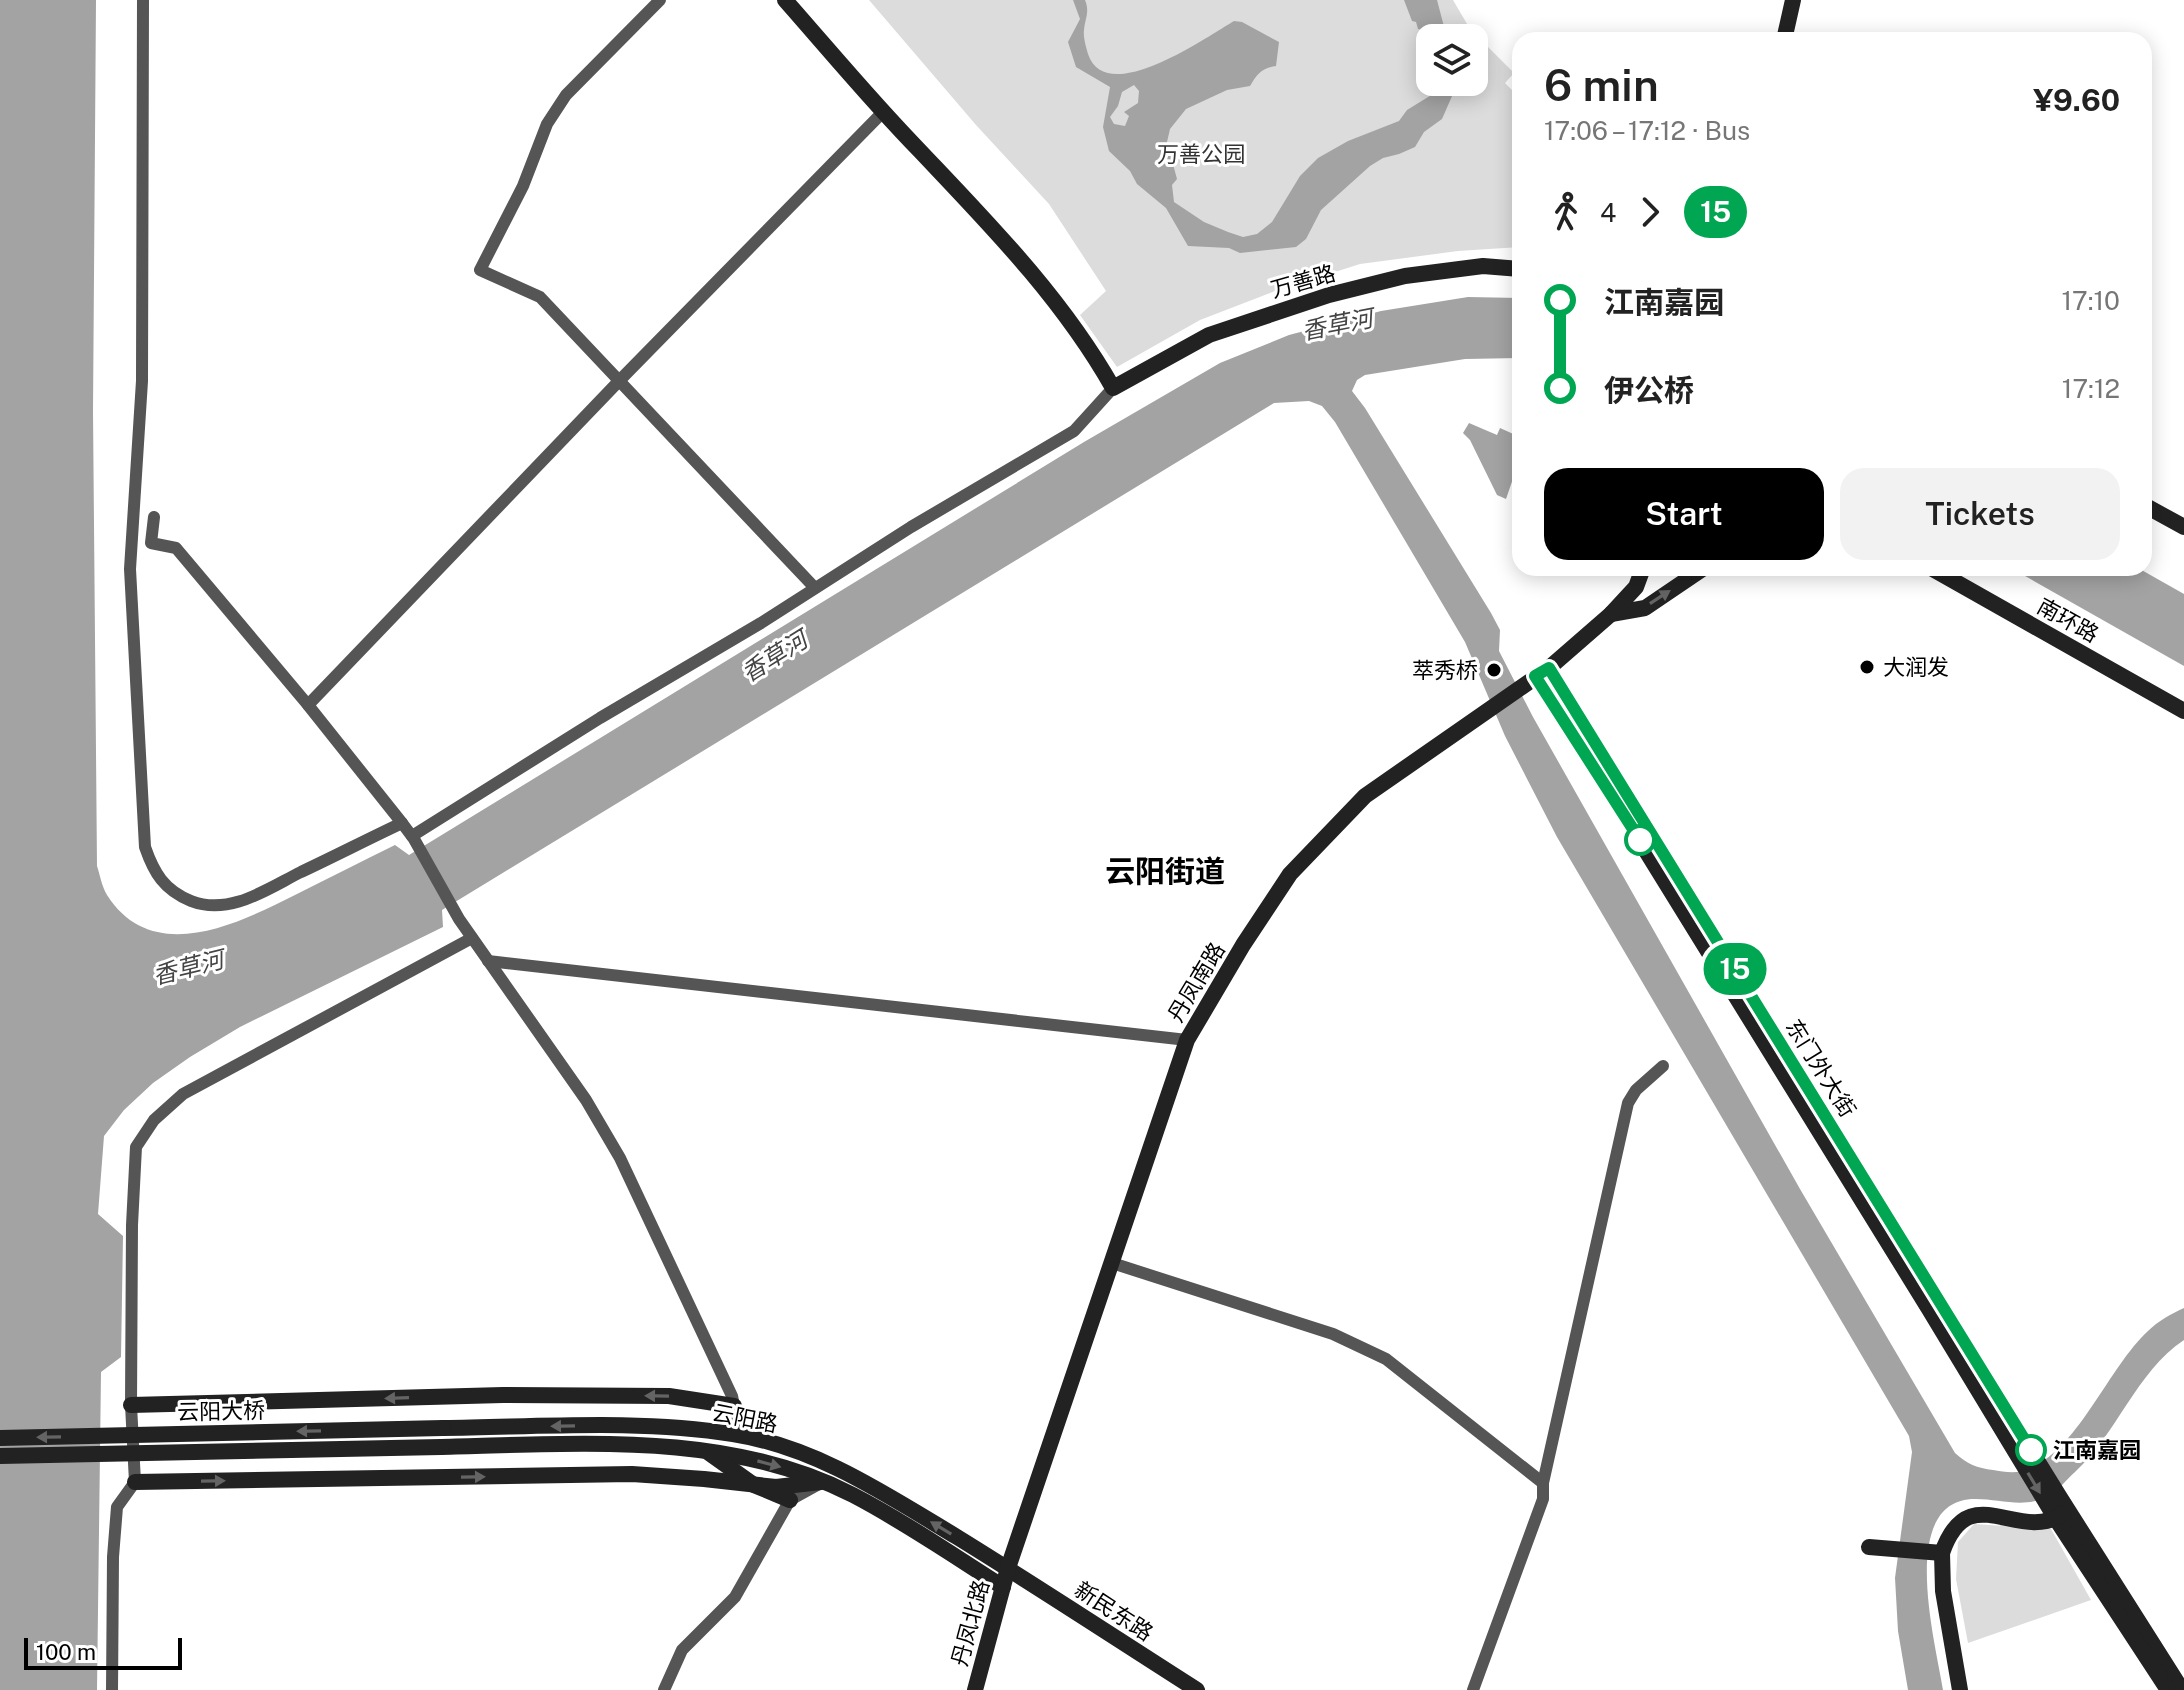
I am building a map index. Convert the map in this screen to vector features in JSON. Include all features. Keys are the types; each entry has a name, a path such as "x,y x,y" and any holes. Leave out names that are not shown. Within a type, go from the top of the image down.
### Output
{"street":[{"path":"143,0 142,381 130,569 145,847 154,870 167,888 202,905 224,906 257,894 402,823"},
{"path":"660,0 566,95 547,124 523,186 480,270 540,297 815,588"},
{"path":"413,838 600,718 722,647 911,527 1074,431 1113,388 1088,344 1050,292 883,112 785,0"},
{"path":"1786,32 1793,0"},
{"path":"308,705 883,112"},
{"name":"万善路","path":"1113,388 1209,335 1329,295 1421,274 1483,266 1512,268"},
{"path":"2152,509 2184,527"},
{"path":"154,517 151,543 176,548 402,823 459,919 586,1100 620,1158 732,1396 740,1436"},
{"name":"丹凤南路","path":"1008,1568 1187,1040 1243,945 1290,874 1365,796 1542,672 1611,614 1636,587 1640,576"},
{"path":"1611,614 1645,608 1692,576"},
{"name":"南环路","path":"1945,576 2184,711"},
{"name":"东门外大街","path":"1542,672 2058,1508"},
{"path":"112,1690 113,1557 117,1507 135,1482 131,1405 132,1225 136,1147 154,1120 183,1094 472,938"},
{"path":"488,961 1187,1040"},
{"path":"1473,1690 1543,1499 1543,1483 1628,1103 1636,1090 1663,1066"},
{"path":"1112,1263 1333,1334 1386,1359 1543,1483"},
{"path":"131,1405 533,1395 669,1396 734,1406"},
{"name":"云阳路","path":"443,1428 637,1425 740,1436 817,1459 881,1491 1008,1568"},
{"name":"云阳大桥","path":"0,1438 443,1428"},
{"name":"云阳路","path":"441,1447 659,1444 704,1450 786,1469 851,1494 1003,1587"},
{"name":"云阳大桥","path":"0,1456 441,1447"},
{"path":"704,1450 754,1485 790,1500"},
{"path":"135,1482 632,1474 776,1487 821,1482"},
{"path":"664,1690 682,1650 735,1597 790,1500 821,1482"},
{"path":"1960,1690 1943,1591 1940,1553 1949,1534 1958,1522 1969,1516 2040,1523 2058,1508"},
{"path":"2058,1508 2168,1690"},
{"path":"2058,1508 2182,1690"},
{"path":"1869,1547 1940,1553"},
{"name":"丹凤北路","path":"975,1690 1008,1568"},
{"name":"新民东路","path":"1008,1568 1197,1690"}],"green space":[{"name":"万善公园","path":"869,0 1453,0 1467,24 1416,24 1416,96 1488,96 1488,47 1512,71 1505,83 1512,90 1512,248 1360,264 1275,291 1200,320 1117,367 1080,315 1106,291 1049,204 976,125"},
{"path":"1974,1524 2051,1529 2091,1600 1968,1643 1956,1579 1958,1542"}],"water":[{"name":"香草河","path":"0,0 96,0 93,411 97,866 107,895 126,917 148,929 172,934 197,932 248,917 395,845 409,855 1084,442 1220,363 1289,335 1381,311 1468,297 1512,298 1512,358 1465,359 1365,375 1357,380 1352,391 1491,613 1500,630 1499,651 1533,717 1800,1189 1955,1453 1977,1467 2006,1472 2025,1471 2047,1459 2078,1426 2133,1347 2156,1324 2184,1308 2184,1340 2153,1369 2090,1457 2055,1491 2030,1502 1976,1499 1951,1505 1936,1522 1929,1547 1927,1577 1929,1609 1943,1690 1908,1690 1898,1631 1895,1578 1912,1452 1909,1436 1557,837 1505,736 1465,642 1335,422 1322,406 1309,401 1274,403 442,910 443,927 240,1027 153,1083 124,1110 104,1136 98,1214 123,1236 121,1357 101,1372 97,1690 0,1690"},
{"path":"1073,0 1085,0 1084,33 1088,54 1098,69 1114,74 1134,72 1157,64 1234,21 1242,22 1279,42 1276,66 1260,72 1250,86 1227,90 1186,109 1170,129 1167,142 1177,179 1172,185 1174,202 1204,222 1243,237 1257,234 1272,222 1300,176 1318,158 1348,141 1399,121 1407,110 1430,96 1452,96 1442,119 1424,132 1415,147 1370,166 1321,210 1306,239 1296,247 1240,253 1229,248 1188,246 1166,208 1137,184 1130,171 1109,151 1103,127 1110,87 1076,67 1068,42 1080,19","holes":["1134,85 1139,91 1138,103 1124,112 1129,116 1125,126 1114,124 1110,117 1118,106 1122,92"]},
{"path":"1404,0 1437,0 1443,24 1417,24 1412,21"},
{"path":"1469,423 1497,435 1500,428 1512,433 1512,482 1506,499 1497,495 1470,440 1463,433"},
{"path":"2025,576 2152,576 2184,594 2184,666"}],"bus line":[{"name":"15","path":"1640,840 1535,676 1549,668 2031,1450"}],"place":[{"name":"大润发","path":"1867,667"},
{"name":"萃秀桥","path":"1494,670"},
{"name":"江南嘉园","path":"2031,1450"}],"district":[{"name":"云阳街道","path":"1165,871"}]}
